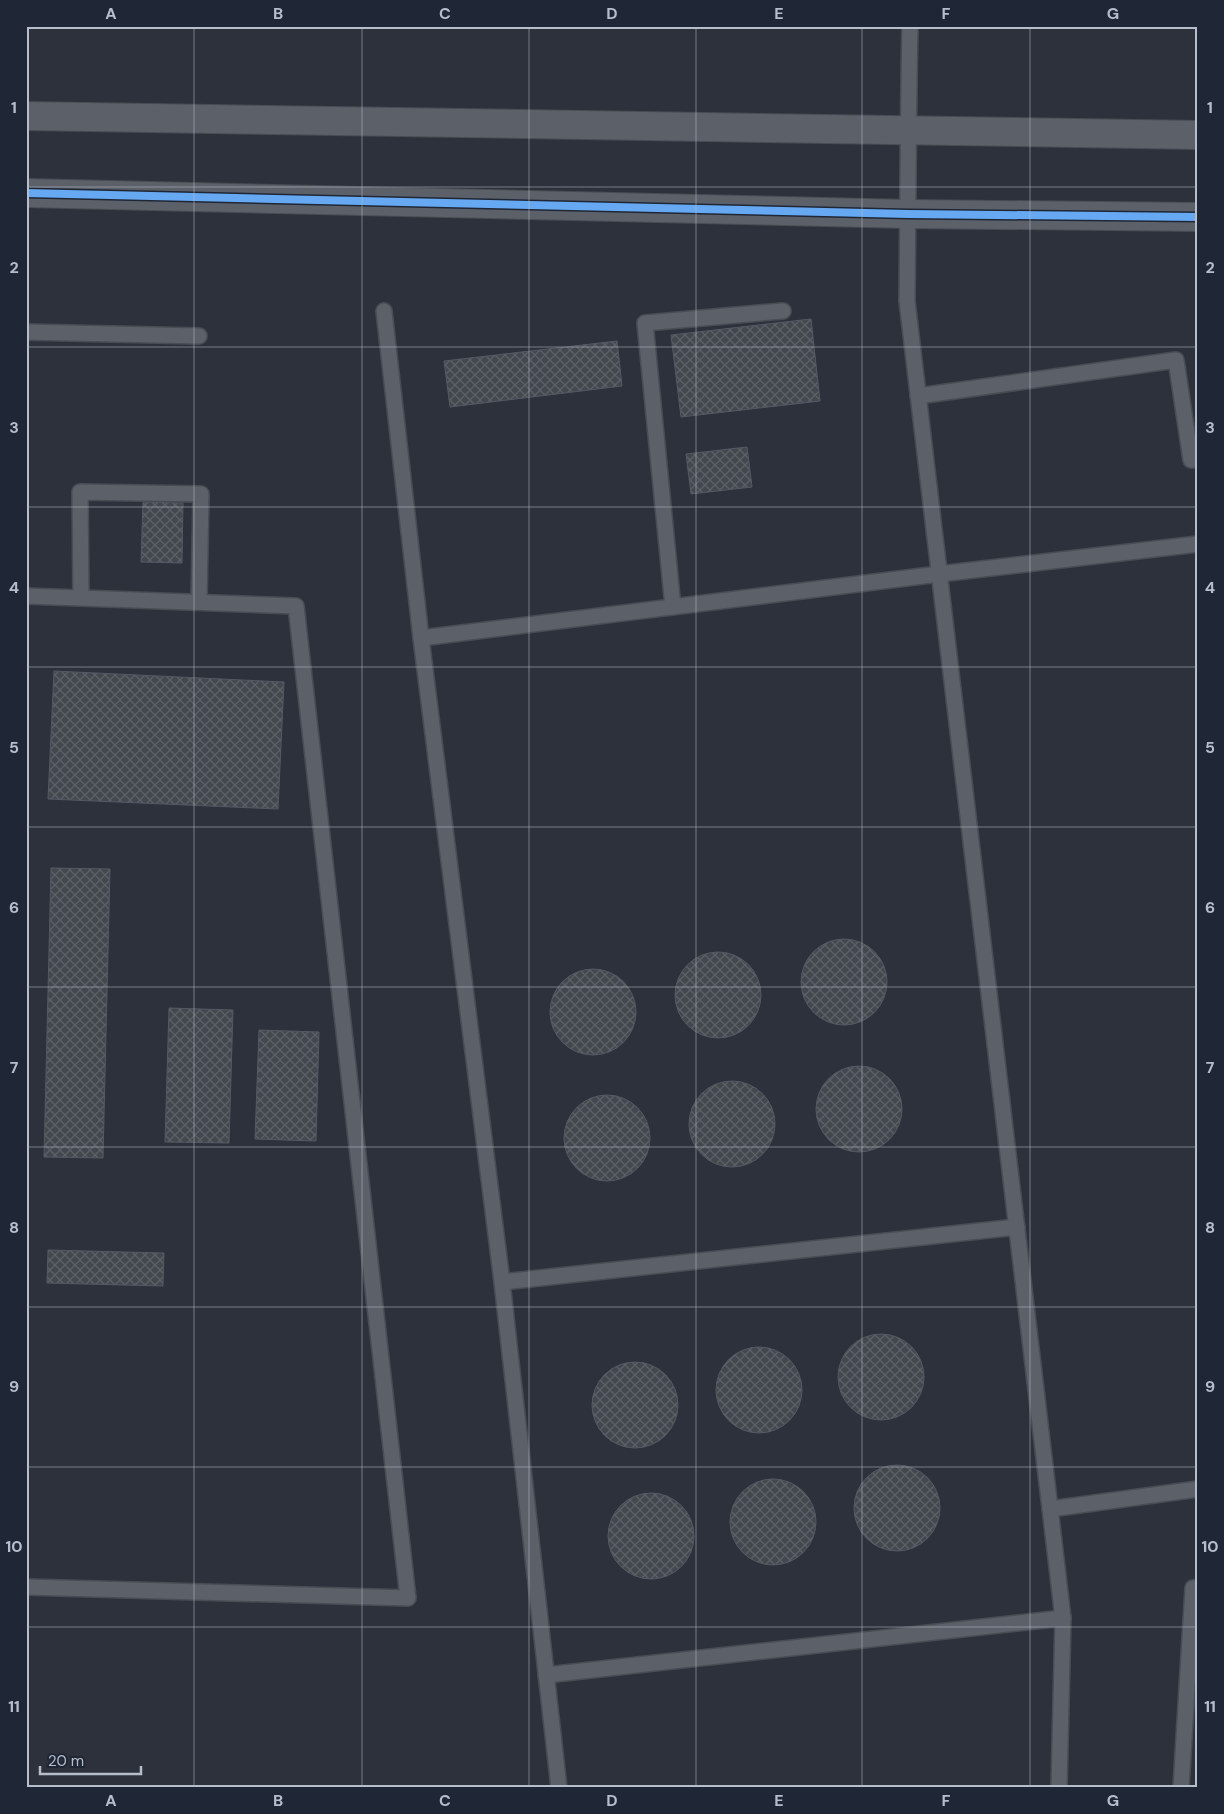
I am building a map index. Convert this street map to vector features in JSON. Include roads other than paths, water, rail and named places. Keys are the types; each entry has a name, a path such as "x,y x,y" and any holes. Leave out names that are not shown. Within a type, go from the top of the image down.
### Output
{"street":[{"path":"26,116 1198,135"},
{"path":"26,193 908,214 1198,217"}],"lane":[{"path":"910,26 907,130 907,301 1063,1618 1060,1788"},
{"path":"673,607 645,322 784,311"},
{"path":"384,312 421,638 502,1282 559,1788"},
{"path":"26,332 199,336"},
{"path":"918,396 1176,360 1191,460 1198,458"},
{"path":"81,598 80,492 201,494 199,602"},
{"path":"421,638 1198,544"},
{"path":"26,596 296,606 408,1598 26,1587"},
{"path":"502,1282 1017,1227"},
{"path":"1050,1509 1198,1489"},
{"path":"1180,1788 1193,1588 1198,1588"},
{"path":"546,1675 1063,1618"}]}
